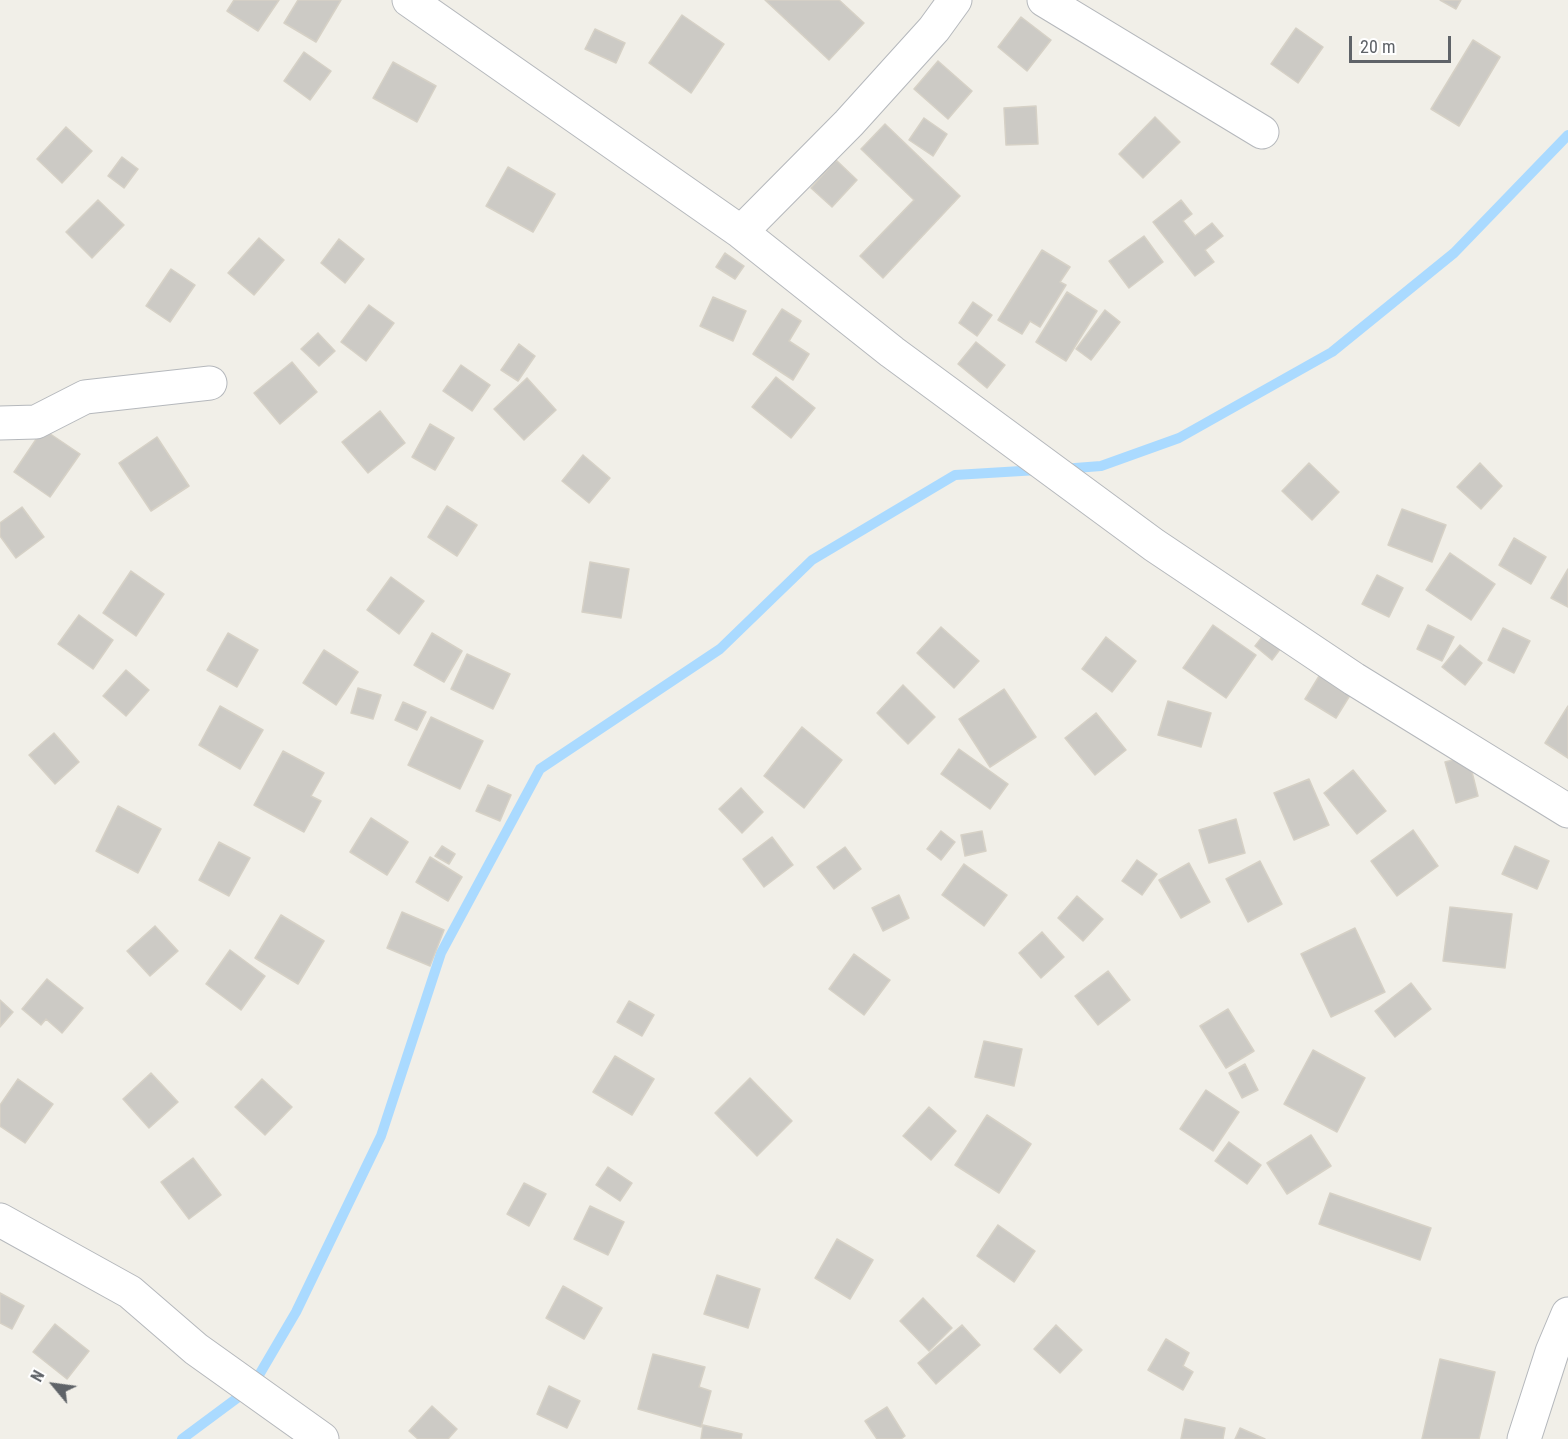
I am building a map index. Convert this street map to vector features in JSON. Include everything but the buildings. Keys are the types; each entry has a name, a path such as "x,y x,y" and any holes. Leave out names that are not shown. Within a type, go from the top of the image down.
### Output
{"street":[{"path":"409,0 741,232 892,352 1154,545 1354,679 1568,811"},
{"path":"741,232 849,123 934,29 955,0"},
{"path":"1044,0 1262,132"},
{"path":"0,423 36,422 85,397 210,383"},
{"path":"0,1220 130,1292 196,1349 322,1439"},
{"path":"1524,1439 1552,1352 1568,1314"}],"waterway":[{"path":"1062,469 1101,466 1179,438 1332,352 1454,253 1568,135"},
{"path":"182,1439 252,1387 296,1312 381,1136 441,953 540,769 720,649 812,560 955,475 1038,470"}]}
